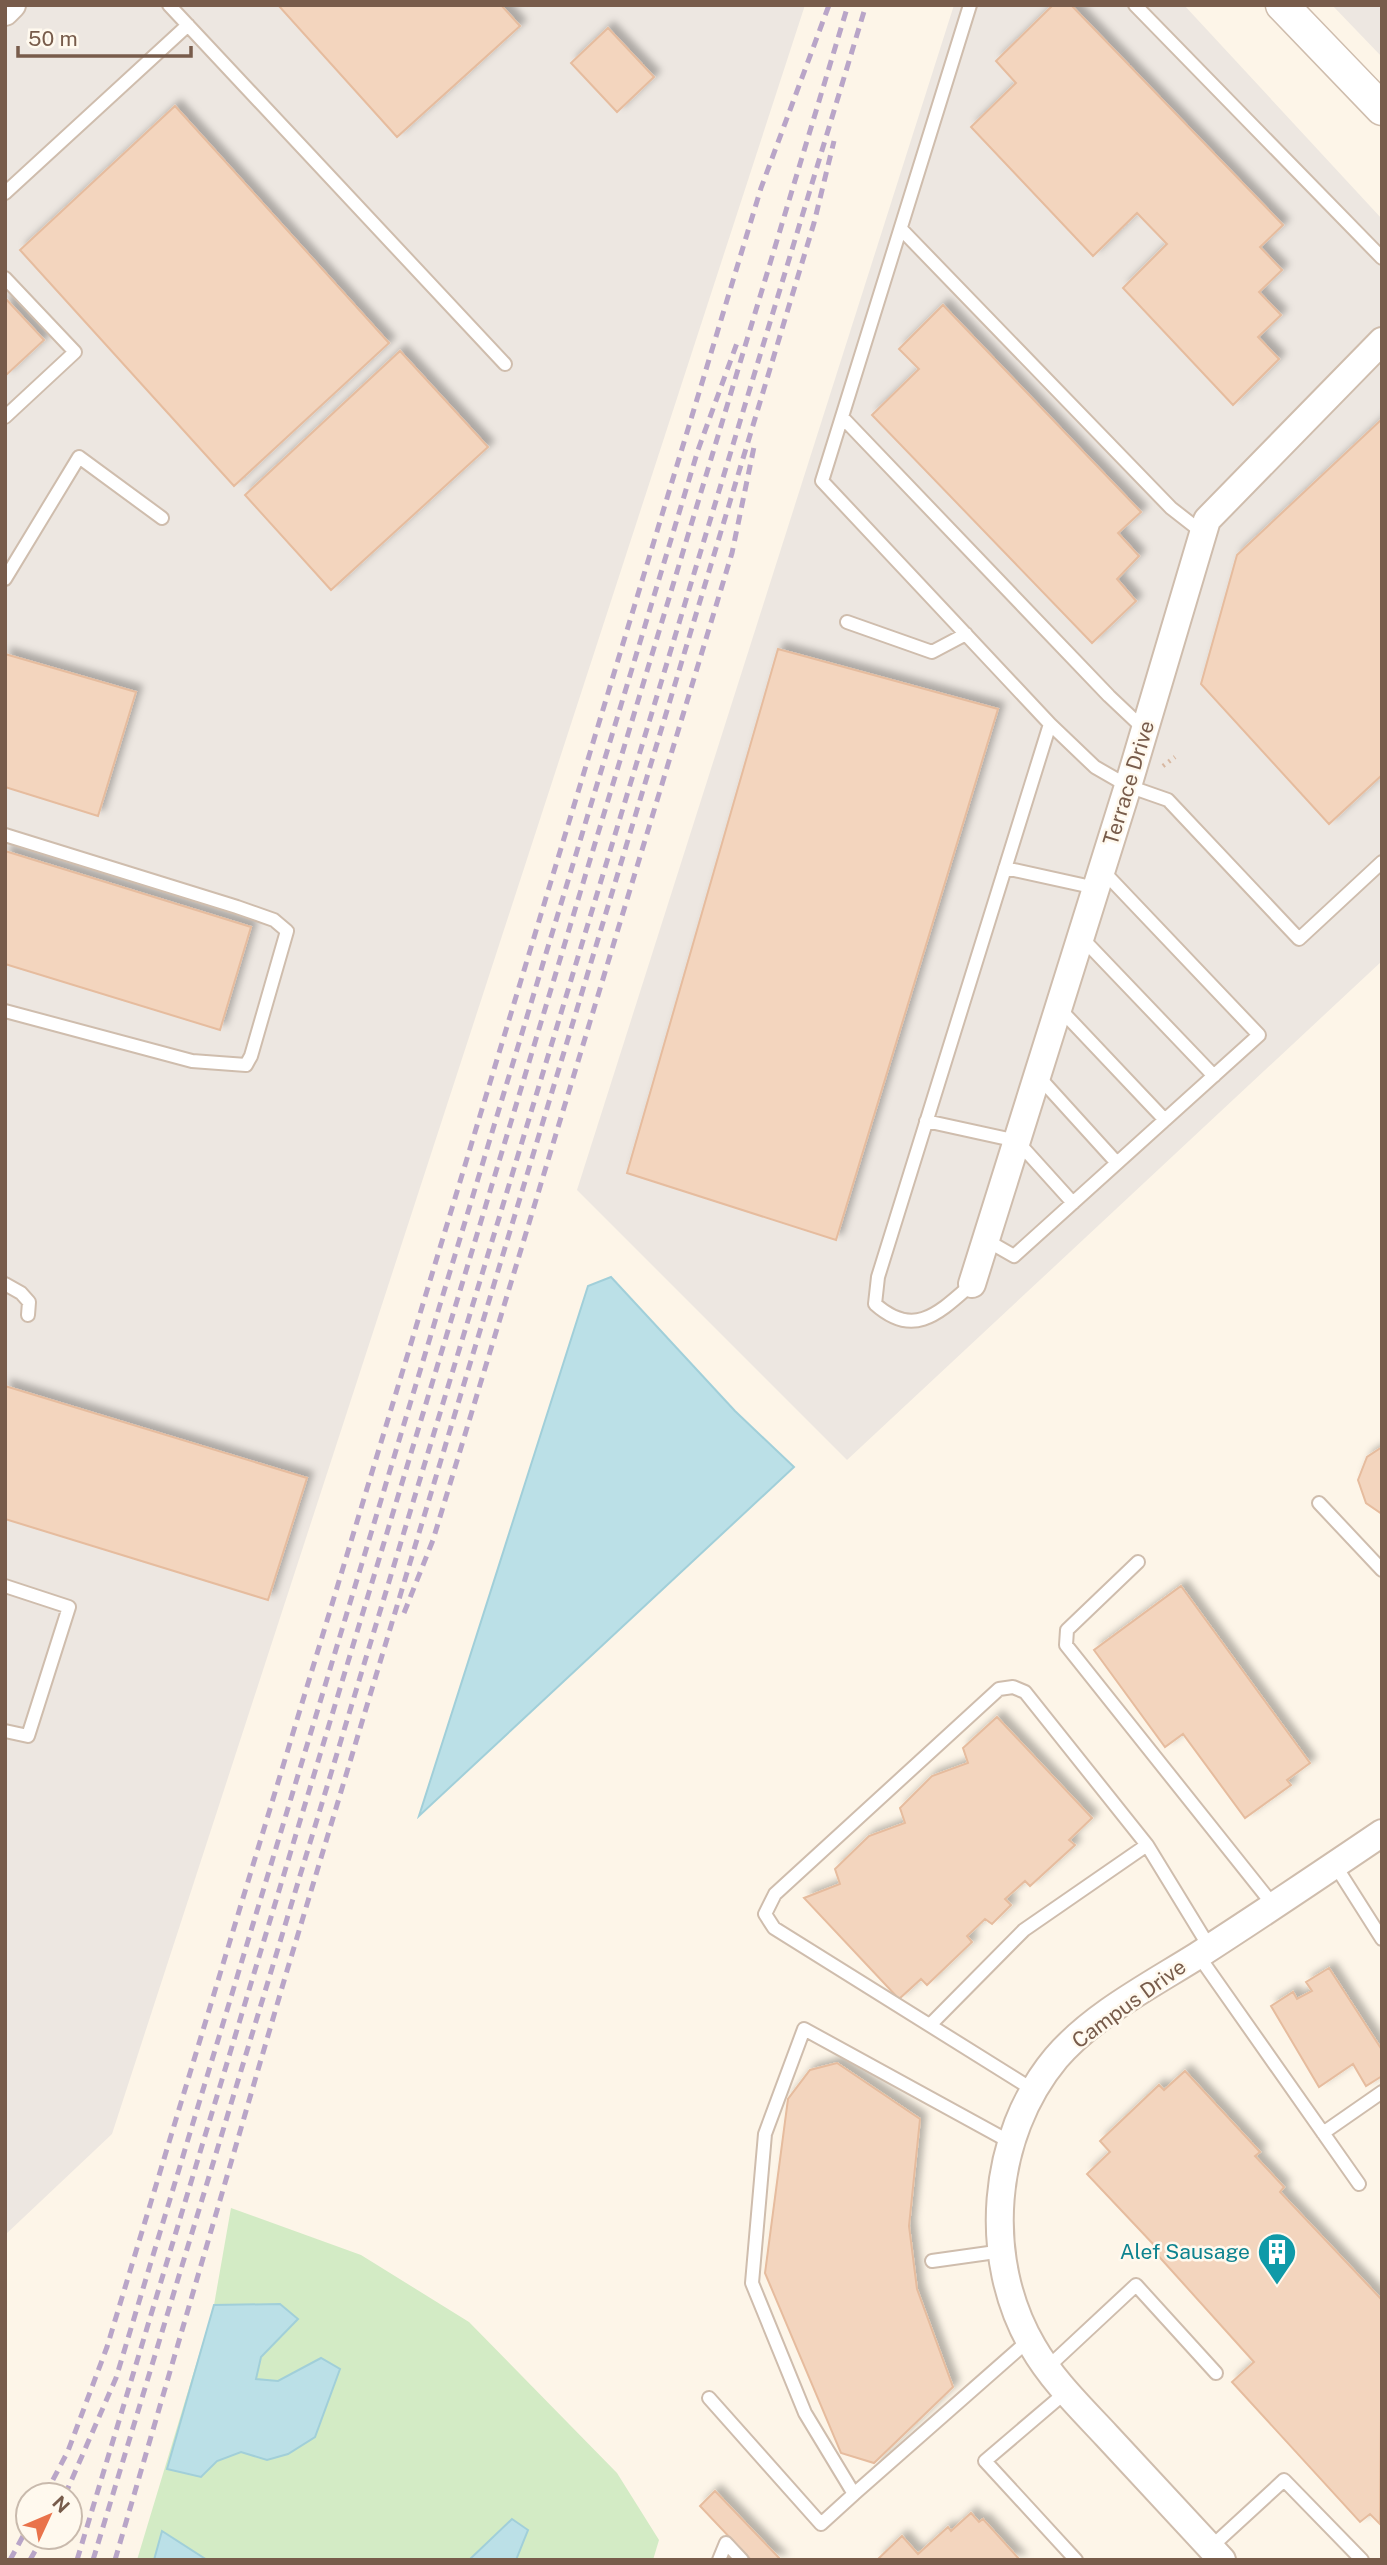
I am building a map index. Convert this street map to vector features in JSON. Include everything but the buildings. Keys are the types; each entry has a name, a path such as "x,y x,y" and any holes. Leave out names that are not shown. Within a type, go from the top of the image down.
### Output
{"street":[{"path":"5,12 12,5"},
{"path":"1282,5 1382,108"},
{"name":"Terrace Drive","path":"972,1284 1128,786 1207,520 1237,486 1382,341"},
{"name":"Campus Drive","path":"1216,2554 1066,2392 1029,2340 1011,2293 1003,2251 999,2205 1004,2166 1035,2092 1056,2059 1073,2042 1117,2007 1382,1833"}],"lane":[{"path":"169,5 505,364"},
{"path":"970,5 822,481 1050,724 1095,767 1128,786 1168,800 1299,939 1382,862"},
{"path":"1135,5 1382,258"},
{"path":"5,193 188,25"},
{"path":"901,229 1171,508 1203,533"},
{"path":"5,278 75,352 5,417"},
{"path":"842,417 1109,696 1145,730"},
{"path":"5,579 79,457 162,518"},
{"path":"847,622 932,652 966,634"},
{"path":"972,1284 927,1318 909,1323 889,1317 875,1304 878,1277 1050,724"},
{"path":"5,835 237,907 274,920 287,931 251,1056 246,1065 192,1061 5,1011"},
{"path":"985,1240 1014,1256 1259,1035 1099,879 1004,868"},
{"path":"1081,936 1214,1076"},
{"path":"1059,1008 1165,1120"},
{"path":"1037,1076 1117,1163"},
{"path":"926,1121 1017,1141 1073,1203"},
{"path":"5,1284 21,1293 29,1302 29,1315"},
{"path":"1319,1503 1382,1570"},
{"path":"1139,1562 1067,1630 1066,1645 1274,1906"},
{"path":"5,1587 69,1607 28,1736 5,1731"},
{"path":"1035,2092 774,1928 765,1914 775,1894 999,1689 1013,1687 1025,1692 1147,1845 1204,1951 1323,2133 1359,2183"},
{"path":"930,2025 1024,1930 1147,1845"},
{"path":"1335,1865 1382,1939"},
{"path":"854,2494 805,2413 752,2283 765,2134 804,2029 1013,2143"},
{"path":"1323,2133 1382,2092"},
{"path":"932,2261 1003,2251"},
{"path":"1048,2367 1136,2285 1216,2373"},
{"path":"709,2398 821,2524 1029,2340"},
{"path":"1066,2392 985,2461 1076,2560"},
{"path":"1216,2554 1284,2480 1362,2560"},
{"path":"719,2560 726,2543 742,2560"}],"path":[{"path":"1163,766 1175,757"}],"shaded area":[{"path":"5,5 805,5 112,2134 5,2235"},
{"path":"954,5 1184,5 1382,219 1382,961 847,1460 577,1190"},
{"path":"1332,5 1382,5 1382,57"}],"green space":[{"path":"231,2208 361,2255 469,2322 617,2473 659,2540 653,2560 137,2560 214,2305"}],"water":[{"path":"611,1277 735,1411 794,1467 419,1816 588,1286"},
{"path":"280,2304 298,2319 261,2357 256,2379 278,2381 321,2358 340,2369 315,2437 288,2454 267,2460 241,2452 217,2461 201,2477 167,2469 214,2305"},
{"path":"512,2519 528,2530 516,2560 469,2560"},
{"path":"162,2531 207,2560 154,2560"}],"railway":[{"path":"52,2481 68,2451 107,2347 761,188 829,5"},
{"path":"77,2560 848,5"},
{"path":"93,2560 866,5"},
{"path":"115,2560 286,1974 814,223 834,141"},
{"path":"71,2481 116,2378 698,450 737,343"},
{"path":"404,1613 433,1540 732,553 754,447"},
{"path":"10,2560 15,2551"},
{"path":"30,2560 35,2551"}],"place":[{"name":"Alef Sausage","path":"1277,2286"}]}
